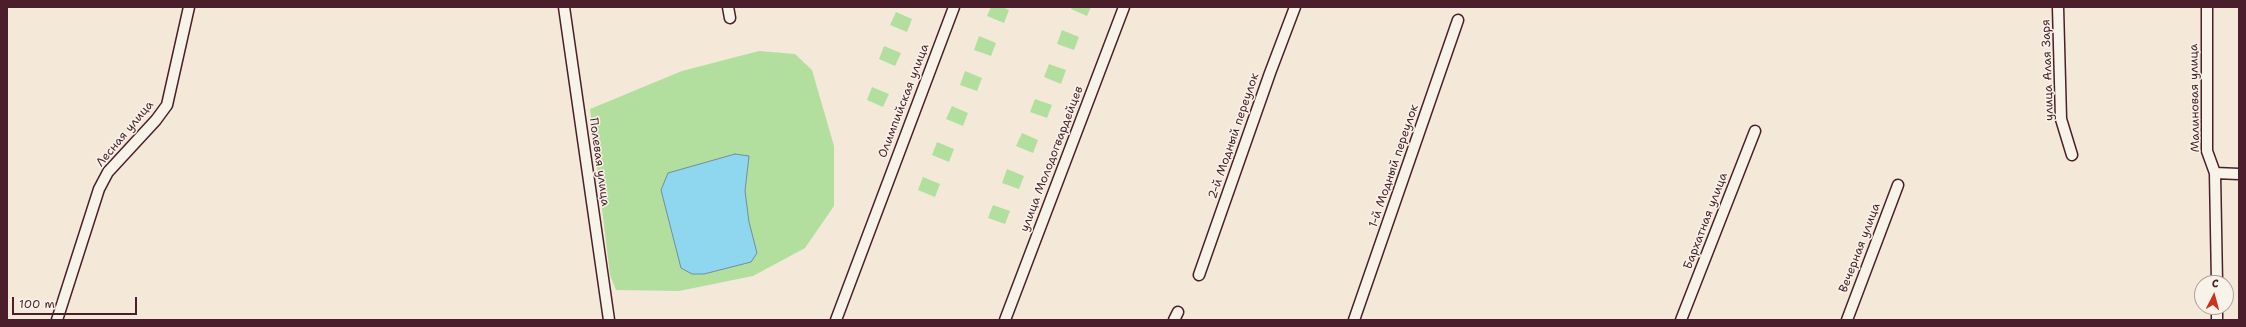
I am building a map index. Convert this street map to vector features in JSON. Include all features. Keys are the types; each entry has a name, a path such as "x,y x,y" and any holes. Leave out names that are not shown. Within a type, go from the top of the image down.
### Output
{"street":[{"name":"Лесная улица","path":"57,320 99,189 108,172 156,120 167,105 189,7"},
{"name":"Полевая улица","path":"564,7 609,320"},
{"path":"728,7 730,18"},
{"name":"Олимпийская улица","path":"836,320 954,7"},
{"name":"улица Молодогвардейцев","path":"1005,320 1124,7"},
{"name":"2-й Модный переулок","path":"1199,275 1270,73 1296,7"},
{"name":"улица Алая Заря","path":"2058,7 2061,119 2072,155"},
{"name":"Малиновая улица","path":"2207,7 2208,152 2215,174 2216,275"},
{"name":"1-й Модный переулок","path":"1354,320 1458,20"},
{"name":"Бархатная улица","path":"1681,320 1755,131"},
{"path":"2215,174 2239,174"},
{"name":"Вечерная улица","path":"1847,320 1898,185"}],"green space":[{"path":"991,7 1002,7 1009,10 1004,23 987,16"},
{"path":"1072,7 1091,7 1087,16 1071,9"},
{"path":"896,12 912,19 907,32 890,25"},
{"path":"1062,30 1079,37 1074,50 1057,44"},
{"path":"979,36 996,43 991,56 974,50"},
{"path":"884,46 901,53 895,66 879,59"},
{"path":"759,51 795,54 812,70 834,146 834,206 805,248 753,276 679,291 616,290 610,275 590,109 682,71"},
{"path":"1049,64 1066,70 1061,84 1044,77"},
{"path":"965,71 982,78 977,91 960,85"},
{"path":"872,87 889,94 883,107 867,100"},
{"path":"1035,99 1052,105 1047,118 1030,112"},
{"path":"952,106 968,113 963,126 946,119"},
{"path":"1022,133 1038,140 1033,153 1016,146"},
{"path":"937,142 954,149 949,162 932,155"},
{"path":"1007,169 1024,176 1019,189 1002,183"},
{"path":"923,177 940,184 935,197 918,190"},
{"path":"993,205 1010,211 1005,224 988,218"}],"water":[{"path":"735,154 749,156 745,191 749,222 757,253 751,262 704,274 692,274 681,268 661,190 668,173"}]}
